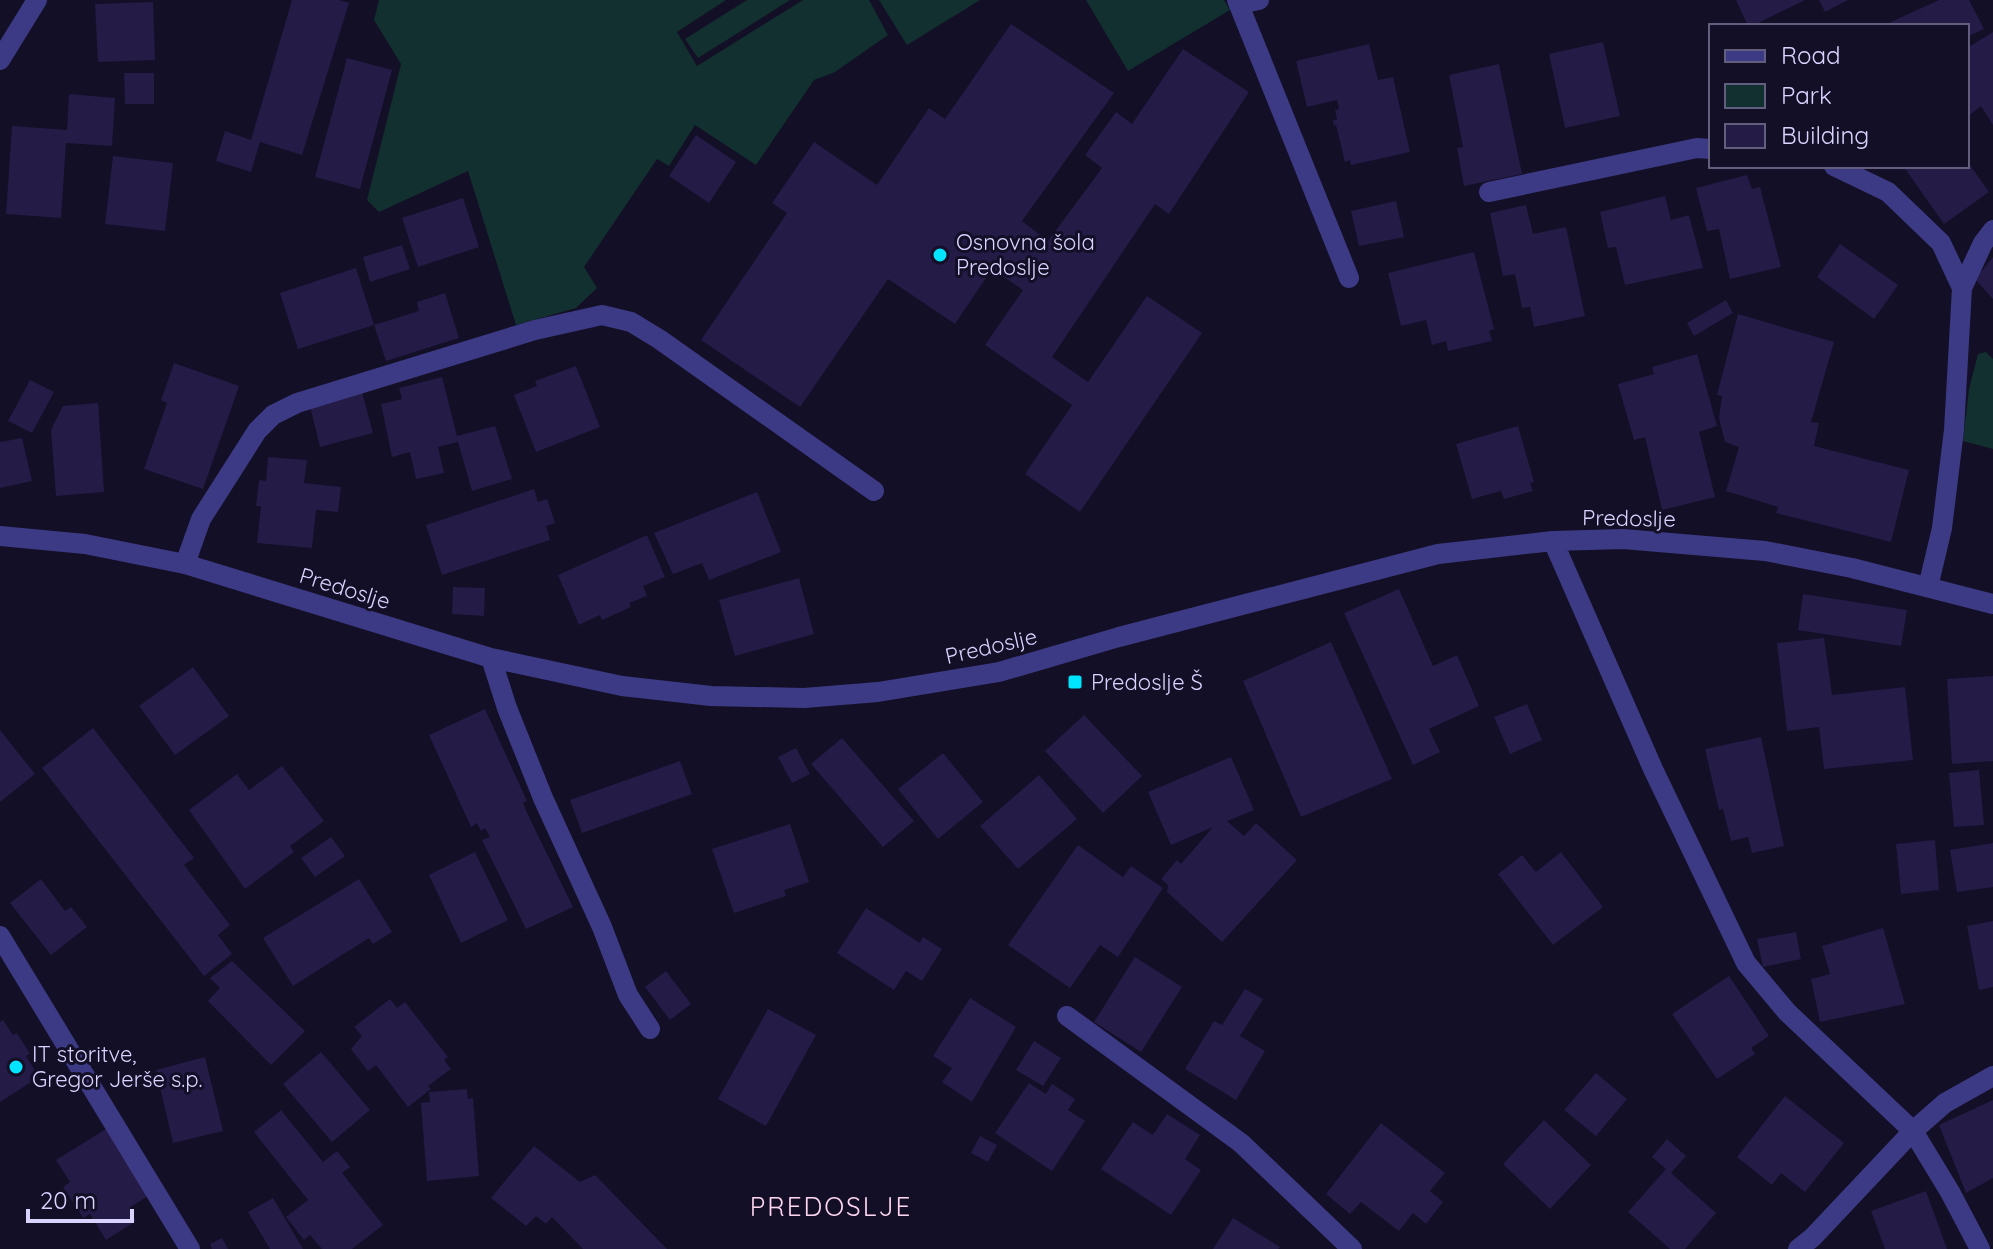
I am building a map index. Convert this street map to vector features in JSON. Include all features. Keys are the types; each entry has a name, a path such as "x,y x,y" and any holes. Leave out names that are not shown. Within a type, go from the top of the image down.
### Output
{"street":[{"path":"0,60 37,0"},
{"path":"1245,1 1349,278"},
{"path":"1489,192 1697,148 1709,149"},
{"path":"1838,168 1888,192 1941,243 1962,288"},
{"path":"1928,587 1942,528 1954,430 1962,288 1983,243 1993,230"},
{"path":"185,564 201,519 257,431 273,415 297,403 535,330 602,315 631,322 659,339 874,491"},
{"name":"Predoslje","path":"0,536 85,544 185,564 491,658 622,686 711,696 804,698 878,692 999,672 1119,637 1438,554 1553,541 1623,539 1765,551 1852,568 1993,604"},
{"path":"1553,541 1653,769 1746,963 1787,1012 1913,1131 1980,1249"},
{"path":"491,658 507,708 543,798 602,927 628,995 650,1029"},
{"path":"0,936 190,1249"},
{"path":"1067,1016 1241,1143 1352,1249"},
{"path":"1798,1249 1913,1131 1945,1103 1993,1076"}],"green space":[{"path":"379,0 726,0 677,32 697,66 803,0 869,0 888,35 835,72 814,80 756,165 695,125 669,166 657,159 584,267 597,288 576,308 516,325 468,171 379,212 367,200 401,64 374,20"},
{"path":"747,0 790,0 698,58 685,39"},
{"path":"879,0 980,0 907,45"},
{"path":"1086,0 1224,0 1230,10 1128,71"},
{"path":"1986,352 1993,359 1993,449 1963,441 1969,389 1978,354"}],"building":[{"path":"292,0 339,0 349,3 302,155 260,142 251,172 216,161 225,131 251,140"},
{"path":"1736,0 1805,0 1756,24 1747,24"},
{"path":"1819,0 1848,0 1825,12"},
{"path":"1939,0 1969,0 1984,29 1969,36 1969,24 1886,24"},
{"path":"153,2 155,60 98,62 95,4"},
{"name":"Osnovna šola Predoslje","path":"1011,24 1114,93 1022,221 1048,241 1102,168 1085,155 1116,112 1132,124 1183,49 1249,92 1169,214 1155,204 1052,357 1088,382 1147,296 1202,333 1080,512 1025,474 1072,405 985,345 1023,290 992,269 955,324 888,279 800,407 701,340 787,213 772,203 814,142 877,185 929,108 945,119"},
{"path":"1993,32 1993,125 1981,106 1969,115 1969,47"},
{"path":"1603,42 1620,116 1565,128 1549,54"},
{"path":"1369,44 1378,80 1393,77 1410,152 1351,165 1350,160 1345,162 1334,126 1333,120 1337,120 1335,110 1339,109 1337,100 1307,107 1296,61"},
{"path":"347,58 392,70 360,189 315,177"},
{"path":"1499,64 1522,174 1464,186 1457,148 1463,147 1449,75"},
{"path":"124,73 154,73 154,104 125,104"},
{"path":"69,94 115,98 112,146 66,143 61,218 6,214 12,126 67,130"},
{"path":"696,135 736,162 709,203 669,176"},
{"path":"113,156 173,163 165,231 105,224"},
{"path":"1969,164 1989,192 1944,224 1904,168 1969,168"},
{"path":"1747,175 1752,189 1760,187 1781,267 1730,279 1719,229 1707,231 1696,188"},
{"path":"1665,196 1671,220 1689,215 1703,268 1625,285 1616,247 1608,248 1600,212"},
{"path":"463,198 479,247 418,267 402,218"},
{"path":"1396,201 1404,237 1359,246 1351,211"},
{"path":"1526,205 1533,234 1566,227 1585,316 1534,327 1530,307 1522,308 1515,274 1503,276 1490,213"},
{"path":"1840,244 1898,285 1874,319 1817,277"},
{"path":"402,245 410,269 370,282 363,257"},
{"path":"1474,252 1494,329 1489,331 1492,341 1448,351 1446,341 1432,345 1426,320 1401,326 1388,273"},
{"path":"1993,257 1993,299 1975,279"},
{"path":"356,268 374,325 298,349 280,293"},
{"path":"445,293 459,338 386,361 374,325 419,311 417,302"},
{"path":"1726,300 1733,313 1694,336 1687,323"},
{"path":"1738,314 1834,342 1811,422 1819,423 1814,446 1909,470 1891,542 1776,513 1778,507 1726,491 1739,447 1725,442 1719,418 1722,396 1717,395"},
{"path":"1697,354 1717,426 1699,432 1715,497 1662,510 1645,437 1634,440 1618,384 1654,374 1652,367"},
{"path":"174,363 239,386 203,489 144,469 167,403 161,400"},
{"path":"576,366 600,427 536,452 514,395 537,386 535,381"},
{"path":"442,377 457,436 495,426 512,479 472,491 458,442 438,447 444,473 416,479 410,452 392,457 381,404 402,399 399,388"},
{"path":"30,380 54,392 32,433 8,421"},
{"path":"362,392 373,433 320,447 310,406"},
{"path":"98,403 104,492 56,496 51,430 63,406"},
{"path":"1518,426 1534,482 1530,483 1533,491 1504,499 1501,491 1472,499 1456,444"},
{"path":"22,438 32,481 0,488 0,442"},
{"path":"268,457 307,460 304,483 341,487 338,512 316,510 312,548 257,543 261,506 256,506 259,480 266,481"},
{"path":"534,489 538,502 547,499 555,523 546,526 550,540 442,575 426,525"},
{"path":"757,492 781,552 709,580 702,563 673,574 654,533"},
{"path":"647,535 665,577 643,586 647,596 629,603 631,607 602,620 600,615 579,625 558,575"},
{"path":"799,578 814,634 735,656 719,600"},
{"path":"453,587 485,588 484,616 452,614"},
{"path":"1399,589 1433,666 1457,655 1479,706 1429,729 1440,752 1413,765 1344,613"},
{"path":"1803,594 1907,610 1901,646 1798,630"},
{"path":"1824,638 1832,695 1905,687 1913,760 1824,769 1819,727 1787,731 1777,643"},
{"path":"1331,642 1392,779 1301,817 1243,681"},
{"path":"193,667 229,716 175,755 139,706"},
{"path":"1993,676 1993,761 1952,764 1947,679"},
{"path":"1527,704 1542,740 1510,754 1494,717"},
{"path":"485,709 527,801 523,803 529,817 573,907 526,929 482,840 490,837 485,828 481,831 477,823 471,827 429,735"},
{"path":"1084,715 1142,776 1103,813 1045,751"},
{"path":"93,728 194,858 184,865 230,925 218,935 232,954 204,976 42,768"},
{"path":"0,730 35,774 0,802"},
{"path":"1761,737 1784,846 1752,853 1748,837 1731,841 1723,809 1719,810 1705,749"},
{"path":"842,738 914,821 883,847 811,764"},
{"path":"796,748 810,774 792,783 778,757"},
{"path":"943,753 983,802 938,839 898,789"},
{"path":"1231,757 1254,810 1227,821 1244,836 1256,823 1297,860 1222,942 1167,892 1168,885 1161,879 1177,860 1181,864 1213,827 1171,845 1148,792"},
{"path":"680,761 692,794 582,833 570,800"},
{"path":"282,766 324,821 290,846 294,852 245,889 189,810 237,774 249,790"},
{"path":"1979,770 1984,825 1954,827 1949,773"},
{"path":"1039,775 1077,819 1018,869 980,826"},
{"path":"790,824 809,882 784,890 786,896 734,913 712,849"},
{"path":"331,837 345,856 315,877 301,858"},
{"path":"1935,840 1939,890 1901,894 1896,844"},
{"path":"1993,843 1993,887 1957,892 1950,850"},
{"path":"1078,845 1123,877 1131,866 1163,888 1118,957 1100,945 1070,988 1008,945"},
{"path":"475,852 508,920 461,943 429,875"},
{"path":"1561,852 1603,907 1553,945 1498,874 1522,855 1536,872"},
{"path":"41,879 65,911 71,907 87,927 51,955 10,903"},
{"path":"359,879 392,932 373,944 369,938 293,986 263,938"},
{"path":"866,908 920,943 923,937 942,949 922,981 906,971 894,990 837,953"},
{"path":"1993,921 1993,987 1979,990 1967,926"},
{"path":"1883,928 1905,1004 1820,1022 1811,979 1830,974 1822,946"},
{"path":"1796,932 1801,959 1763,967 1757,939"},
{"path":"1135,957 1182,987 1141,1052 1094,1022"},
{"path":"232,961 305,1031 271,1065 208,1001 220,988 210,978"},
{"path":"666,971 691,1004 670,1020 645,987"},
{"path":"1729,976 1769,1036 1751,1048 1755,1054 1717,1079 1672,1014"},
{"path":"1245,989 1263,999 1240,1036 1265,1051 1236,1100 1185,1069 1214,1021 1222,1025"},
{"path":"970,998 1016,1027 972,1102 942,1082 952,1068 933,1056"},
{"path":"390,999 397,1008 405,1002 448,1057 444,1060 451,1069 428,1086 431,1089 408,1107 376,1065 368,1071 351,1049 362,1036 354,1027"},
{"path":"768,1009 816,1035 766,1126 718,1099"},
{"name":"IT storitve, Gregor Jerše s.p.","path":"3,1020 13,1035 17,1033 39,1077 0,1102 0,1022"},
{"path":"1034,1041 1061,1058 1043,1086 1016,1070"},
{"path":"321,1052 370,1110 332,1142 283,1084"},
{"path":"205,1057 223,1131 173,1143 156,1070"},
{"path":"1596,1073 1627,1099 1596,1136 1564,1110"},
{"path":"1029,1083 1046,1094 1052,1084 1075,1099 1068,1110 1085,1121 1052,1171 995,1133"},
{"path":"467,1089 468,1099 473,1098 479,1176 427,1181 421,1103 430,1102 429,1092"},
{"path":"1785,1096 1844,1143 1805,1192 1781,1173 1772,1185 1737,1157"},
{"path":"1993,1100 1993,1178 1966,1193 1939,1125"},
{"path":"281,1110 323,1162 337,1151 350,1167 342,1173 383,1225 352,1249 322,1249 310,1235 304,1240 286,1217 308,1200 254,1132"},
{"path":"1167,1114 1200,1135 1185,1159 1201,1170 1171,1215 1101,1169 1133,1122 1153,1135"},
{"path":"1544,1120 1591,1165 1550,1209 1503,1164"},
{"path":"1381,1123 1445,1173 1430,1191 1443,1202 1426,1224 1413,1213 1399,1231 1361,1202 1350,1214 1326,1194"},
{"path":"106,1129 148,1196 129,1208 136,1221 106,1240 90,1214 83,1218 63,1187 70,1182 56,1160"},
{"path":"980,1136 997,1145 988,1162 971,1153"},
{"path":"1667,1139 1686,1156 1671,1173 1716,1213 1685,1249 1670,1249 1628,1212 1666,1169 1652,1157"},
{"path":"534,1146 580,1182 595,1175 667,1249 583,1249 552,1217 546,1224 536,1216 526,1226 491,1198"},
{"path":"1926,1191 1947,1249 1885,1249 1871,1211"},
{"path":"273,1198 303,1249 270,1249 248,1212"},
{"path":"1233,1218 1280,1247 1213,1249"},
{"path":"222,1238 228,1249 212,1249 210,1244"}],"place":[{"name":"Osnovna šola Predoslje","path":"940,255"},
{"name":"Predoslje Š","path":"1075,682"},
{"name":"IT storitve, Gregor Jerše s.p.","path":"16,1067"}],"district":[{"name":"PREDOSLJE","path":"831,1207"}]}
